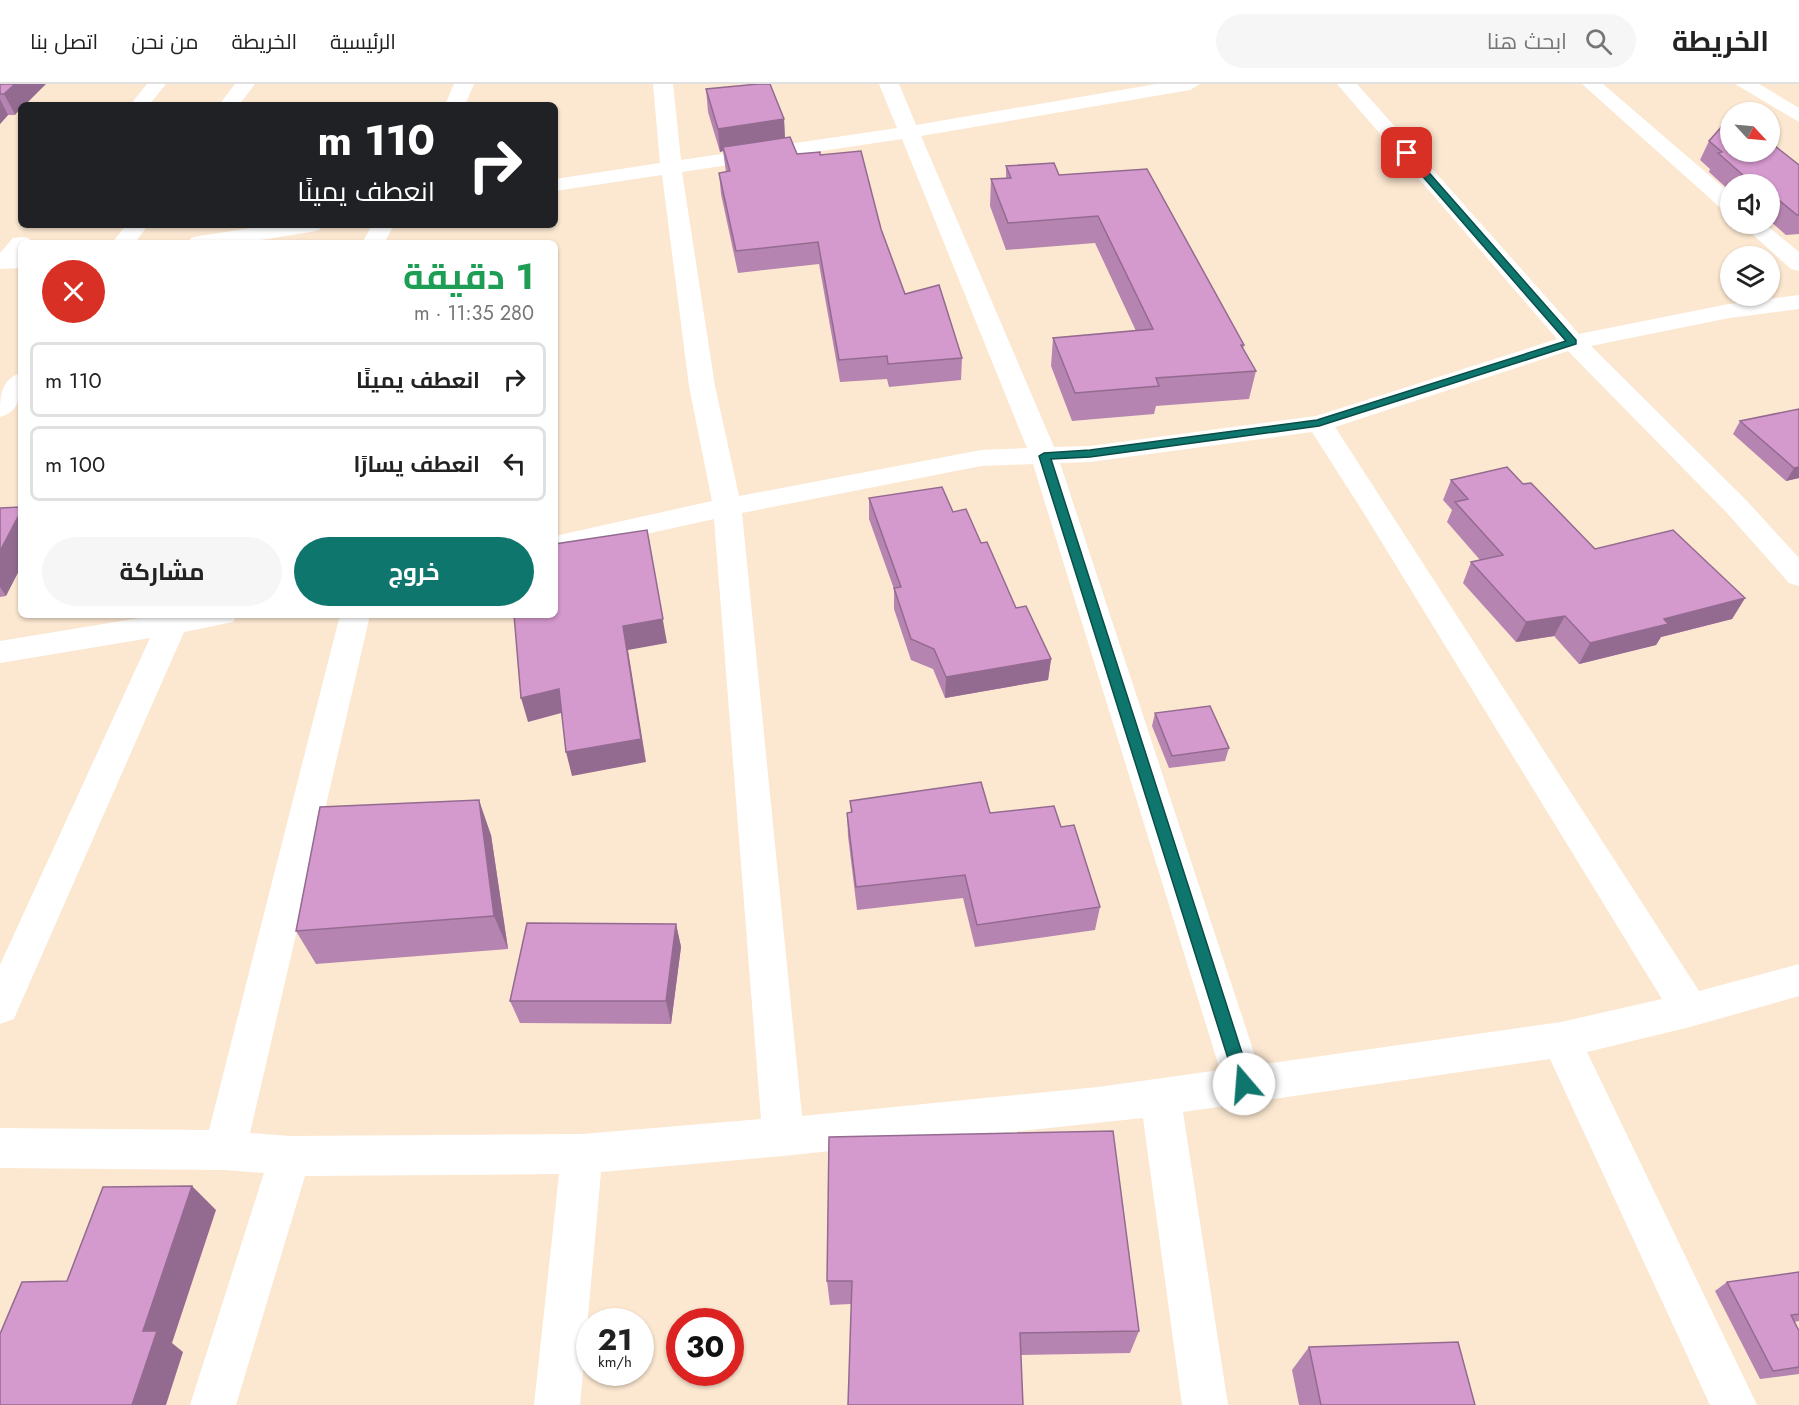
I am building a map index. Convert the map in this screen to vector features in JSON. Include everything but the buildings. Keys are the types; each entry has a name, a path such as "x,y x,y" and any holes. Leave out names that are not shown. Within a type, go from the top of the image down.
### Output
{"street":[{"path":"231,102 245,84"},
{"path":"456,102 464,84"},
{"path":"663,84 671,167 702,386 727,507 783,1137"},
{"path":"889,84 891,94 1044,456 1244,1084"},
{"path":"558,185 909,132 1190,84"},
{"path":"1347,84 1573,342 1737,507 1799,576"},
{"path":"1592,84 1720,195"},
{"path":"1745,84 1799,116"},
{"path":"125,240 135,228"},
{"path":"218,240 292,228"},
{"path":"1764,234 1799,264"},
{"path":"558,544 727,507 981,458 1090,454 1319,423 1573,342 1728,311 1799,302"},
{"path":"0,409 18,385"},
{"path":"1319,423 1386,524 1690,1010"},
{"path":"0,652 193,618"},
{"path":"225,1150 354,618"},
{"path":"0,1007 174,620"},
{"path":"0,1148 225,1150 290,1155 582,1154 783,1137 1161,1098 1244,1084 1561,1040 1690,1010 1799,980"},
{"path":"1561,1040 1734,1405"},
{"path":"1161,1098 1205,1405"},
{"path":"557,1405 582,1154"},
{"path":"213,1405 290,1155"}],"lane":[{"path":"142,102 157,84"},
{"path":"24,240 34,228"},
{"path":"8,262 18,247"}],"route":[{"path":"1244,1084 1044,456 1090,454 1319,423 1573,342 1407,153"}]}
